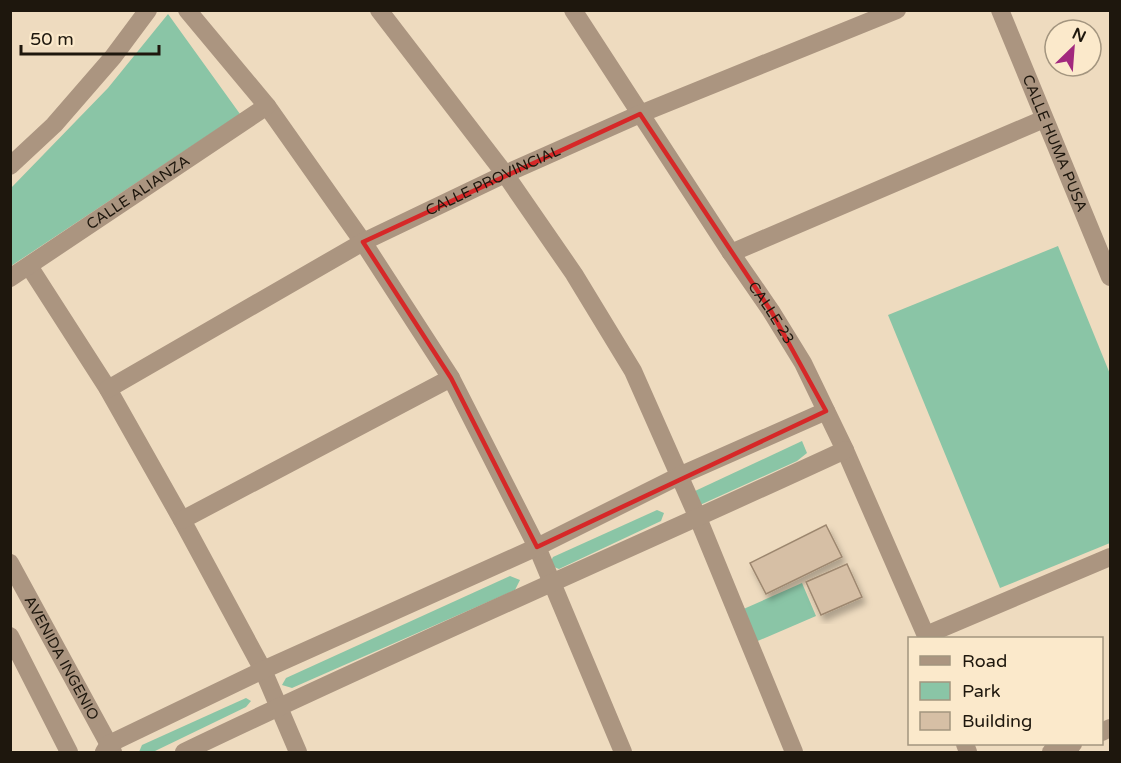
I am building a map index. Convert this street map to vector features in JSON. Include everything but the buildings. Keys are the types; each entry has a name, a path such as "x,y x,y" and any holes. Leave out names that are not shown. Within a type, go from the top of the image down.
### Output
{"street":[{"path":"10,166 54,125 112,57 148,10"},
{"path":"187,10 267,106 363,242 451,378 537,547 623,753"},
{"path":"378,10 505,174 574,274 633,371 698,518 794,753"},
{"name":"CALLE 23","path":"573,10 730,253 771,311 802,363 845,450 927,637"},
{"name":"CALLE PROVINCIAL","path":"108,389 363,242 505,174 640,114 897,10"},
{"name":"CALLE HUMA PUSA","path":"1000,10 1044,119 1102,233 1110,277"},
{"name":"CALLE ALIANZA","path":"10,278 267,106"},
{"path":"730,253 1044,119"},
{"path":"29,266 108,389 182,520 263,670 298,753"},
{"path":"182,520 451,378"},
{"path":"109,750 263,670 537,547 679,476 826,411"},
{"path":"184,753 551,582 698,518 845,450"},
{"path":"927,637 1110,557"},
{"name":"AVENIDA INGENIO","path":"10,563 109,750"},
{"path":"10,636 69,753"},
{"path":"1051,753 1071,745"}],"highlighted area":[{"path":"640,114 771,311 826,411 537,547 451,378 363,242"}],"green space":[{"path":"168,14 240,114 11,266 11,188 108,88"},
{"path":"1058,246 1110,374 1110,543 1000,588 888,315"},
{"path":"802,441 807,453 797,461 700,505 695,491"},
{"path":"657,510 664,513 661,521 559,569 549,565 553,557"},
{"path":"510,576 520,580 515,590 292,688 282,685 286,678"},
{"path":"802,583 816,616 753,643 739,611"},
{"path":"246,698 251,701 246,707 153,752 139,752 142,745"}]}
